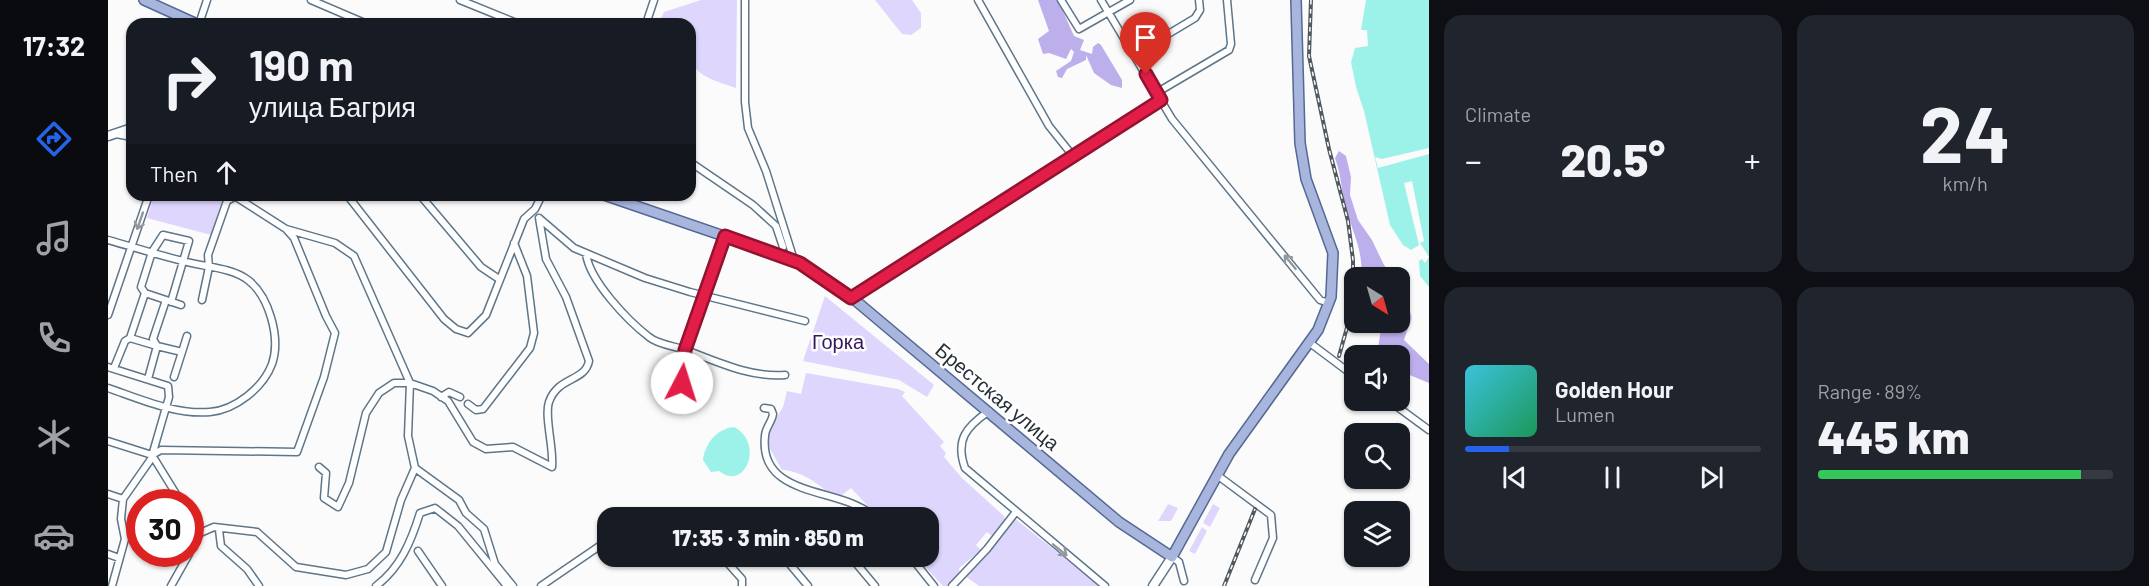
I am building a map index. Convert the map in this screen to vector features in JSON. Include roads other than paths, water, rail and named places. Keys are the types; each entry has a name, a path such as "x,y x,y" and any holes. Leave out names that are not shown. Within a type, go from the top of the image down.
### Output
{"main road":[{"path":"144,0 184,18"},
{"path":"1153,586 1251,421 1310,343 1329,303 1334,282 1333,253 1306,179 1300,143 1296,0"},
{"name":"Брестская улица","path":"622,201 797,261 851,298 1119,522 1172,557"}],"street":[{"path":"200,18 207,0"},
{"path":"311,0 353,18"},
{"path":"460,0 504,18"},
{"path":"648,18 654,0"},
{"path":"745,0 745,102 748,128 766,171 797,261"},
{"path":"978,0 1049,126 1073,156"},
{"path":"1061,0 1079,29 1130,0"},
{"path":"1101,0 1184,136 1320,300 1329,303"},
{"path":"1135,54 1195,18 1200,10 1199,0"},
{"path":"1156,93 1229,50 1231,44 1227,0"},
{"path":"851,298 1161,100"},
{"path":"696,166 753,205 776,226 783,247"},
{"path":"109,310 147,201"},
{"path":"202,300 208,255 227,201"},
{"path":"152,455 161,450 297,452 324,377 335,333 294,238 286,229 242,201"},
{"path":"352,201 444,319 456,329 468,333 486,315 524,219 535,209 539,201"},
{"path":"425,201 481,267 499,279"},
{"path":"320,467 326,474 324,498 338,507 349,483 366,413 379,393 394,383 410,383 448,401 473,442 486,450 513,447 552,467 549,403 556,388 580,375 589,360 566,297 546,259 539,218 535,209"},
{"path":"539,218 586,254 645,278 805,321"},
{"path":"204,531 214,527 219,530 235,528 257,532 296,567 346,575 368,569 386,552 401,500 415,468 408,436 410,383 354,256 335,243 286,229"},
{"path":"148,379 157,346 153,339 168,301 184,261 189,241 163,235 152,252 141,287 145,294 168,301 181,305"},
{"path":"682,383 685,350 725,236"},
{"path":"108,240 246,278 257,288 274,329 273,362 254,391 235,405 211,412 165,407 108,388"},
{"path":"468,404 476,410 483,409 530,348 534,338 527,276 513,243"},
{"path":"586,254 588,268 616,304 650,338 720,364 749,371 785,375"},
{"path":"112,586 124,539 121,519 123,499 152,455 169,398 168,386 111,368 125,341 130,338 145,294"},
{"path":"174,377 187,336"},
{"path":"130,338 182,352"},
{"path":"1310,343 1344,368"},
{"path":"441,397 449,392 459,397"},
{"path":"764,408 771,409 773,414 764,436 770,463 780,477 798,487 864,507"},
{"path":"989,411 968,427 960,446 965,468 1015,513 1105,586"},
{"path":"1403,411 1429,430"},
{"path":"108,441 152,455 173,489"},
{"path":"415,468 459,500 466,513 484,529 495,564 513,586"},
{"path":"1217,475 1271,515 1273,538 1255,580"},
{"path":"108,494 123,499"},
{"path":"376,586 389,576 404,554 412,539 420,513 435,508 458,526 507,586"},
{"path":"952,586 987,549 1015,513"},
{"path":"219,530 221,546 247,569 259,586"},
{"path":"542,586 597,548"},
{"path":"418,551 442,586"},
{"path":"108,554 119,558"},
{"path":"1172,557 1179,562 1184,581"},
{"path":"171,586 182,567"},
{"path":"731,567 742,579 742,586"},
{"path":"792,567 808,586"},
{"path":"859,567 875,586"},
{"path":"919,567 934,586"}],"water":[{"path":"1366,0 1429,0 1429,287 1420,276 1419,261 1411,250 1403,245 1390,225 1364,111 1356,87 1351,62 1355,48 1368,46 1367,30 1361,30"},
{"path":"734,427 743,434 748,444 750,453 748,463 737,475 728,476 719,471 711,472 703,460 706,448 717,434"}],"railway":[{"path":"1311,0 1309,56 1329,149 1348,221 1353,260 1353,306 1339,356"},
{"path":"1224,586 1255,509"}],"park label":[{"name":"Горка","path":"838,341"}]}
